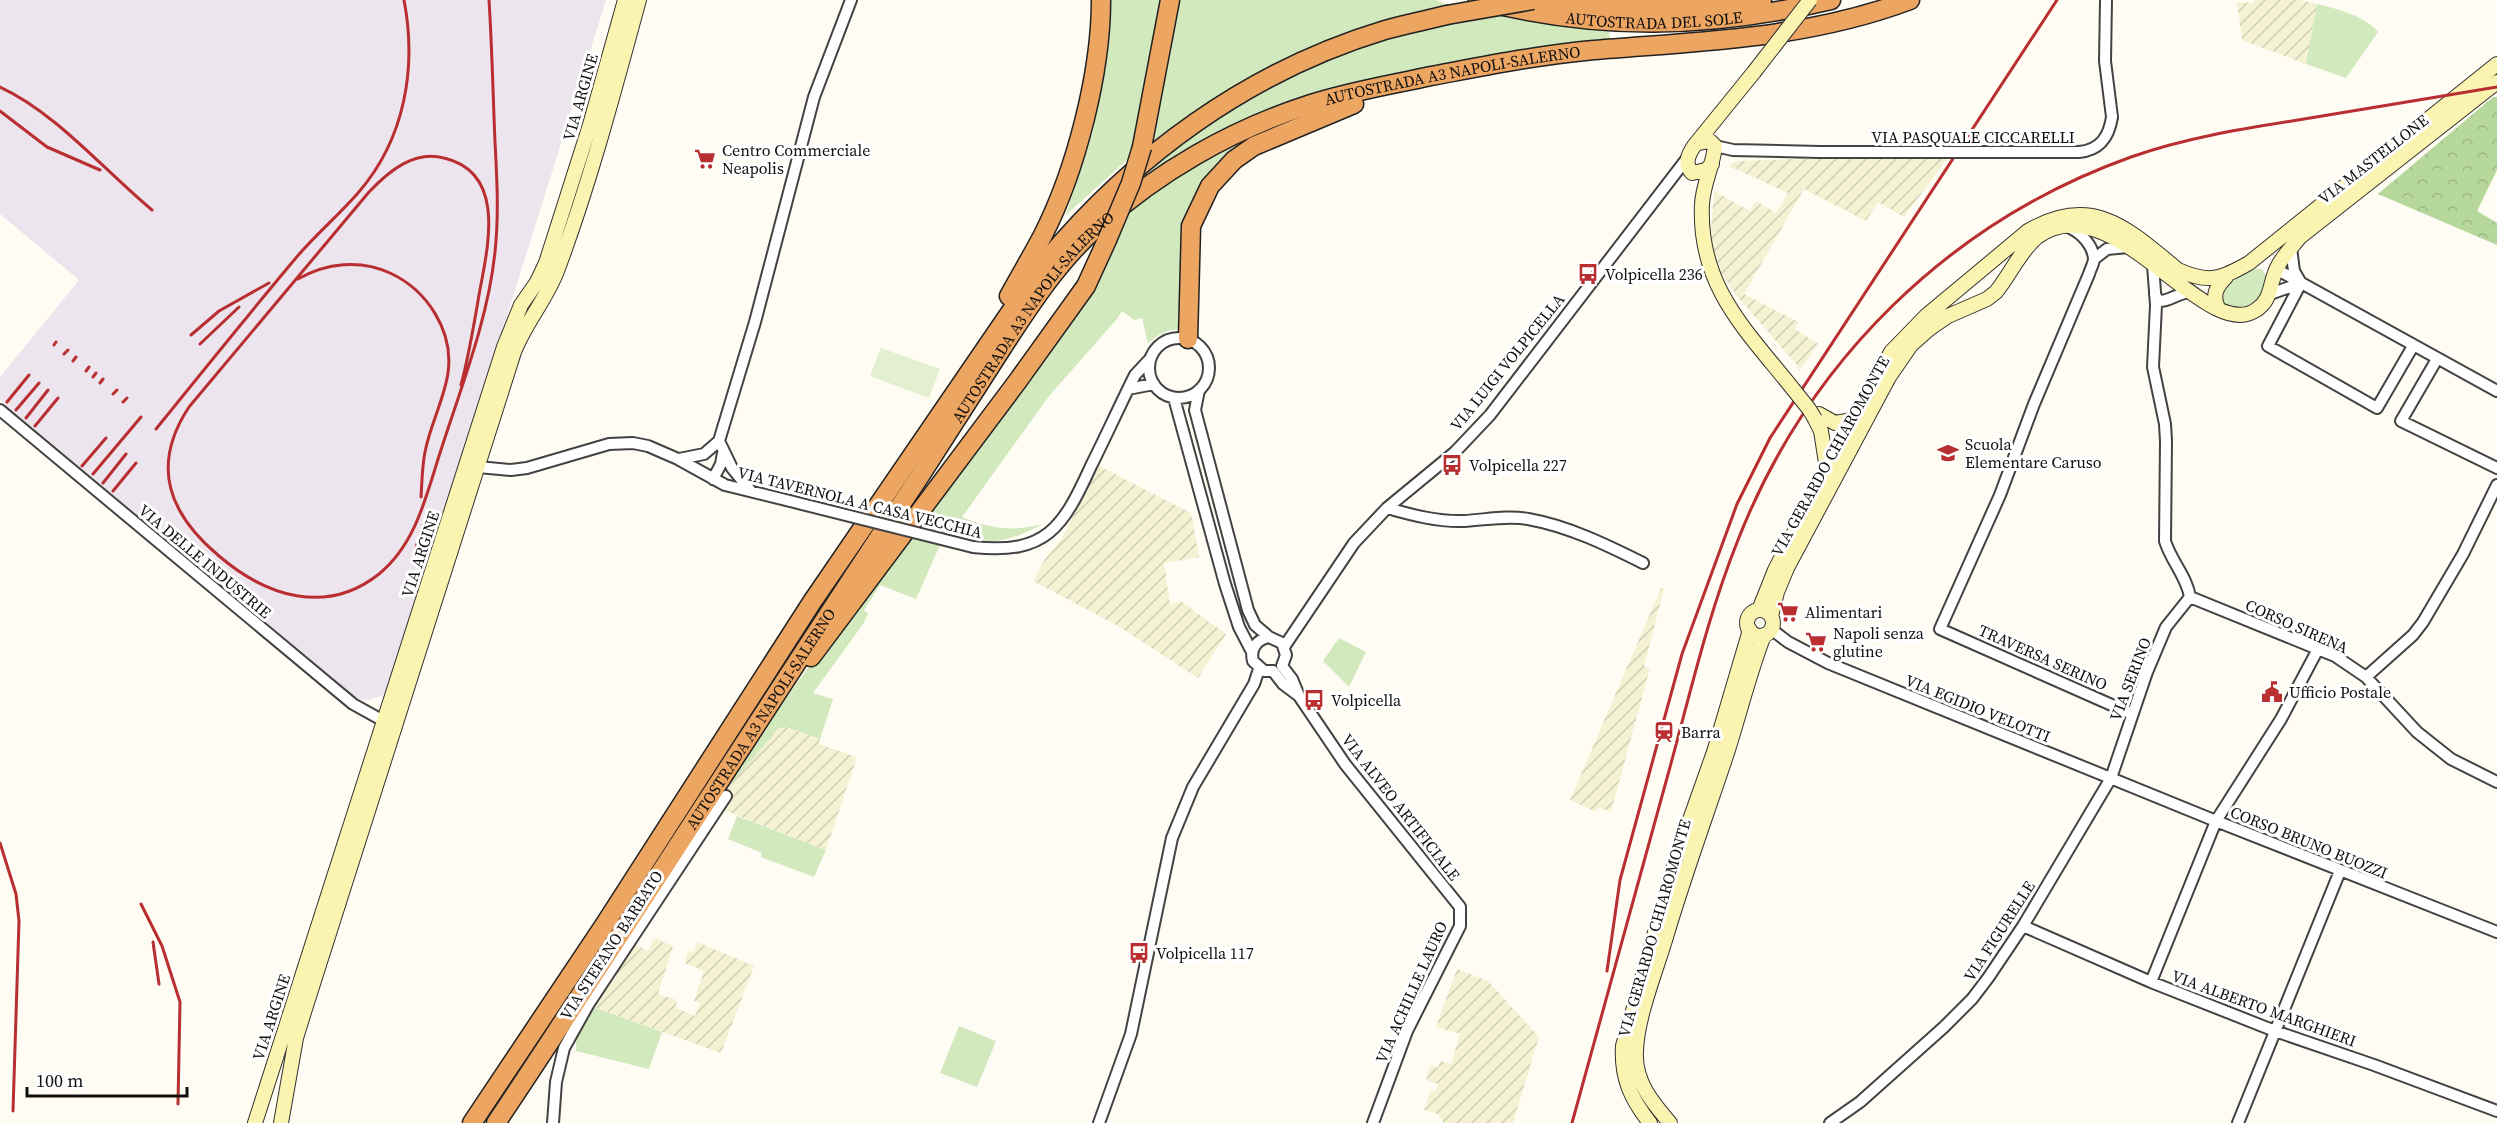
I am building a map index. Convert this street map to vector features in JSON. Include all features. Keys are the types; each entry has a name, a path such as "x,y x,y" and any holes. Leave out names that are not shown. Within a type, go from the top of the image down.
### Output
{"highway":[{"path":"901,471 950,387 1009,295 1043,235 1061,193 1080,137 1089,95 1101,0"},
{"path":"748,736 824,640 1086,286 1131,183 1142,147 1170,0"},
{"name":"AUTOSTRADA DEL SOLE","path":"1478,0 1553,17 1642,24 1744,17 1831,0"},
{"name":"AUTOSTRADA A3 NAPOLI-SALERNO","path":"472,1123 901,471 1042,266 1072,229 1136,166 1167,141 1252,87 1286,70 1385,30 1447,15 1533,0"},
{"name":"AUTOSTRADA DEL SOLE","path":"1541,0 1580,6 1631,9 1733,4 1762,0"},
{"name":"AUTOSTRADA A3 NAPOLI-SALERNO","path":"496,1123 627,926 748,736 1038,294 1096,227 1136,195 1209,147 1256,125 1309,105 1390,84 1501,63 1591,50 1694,43 1806,29 1862,17 1910,0"},
{"path":"1188,339 1191,226 1210,186 1234,160 1254,146 1329,113 1371,98 1635,47"},
{"path":"467,1123 510,1066"}],"street":[{"name":"VIA ARGINE","path":"281,1123 296,1038 390,724 472,466 513,321 546,263 590,125 625,0"},
{"name":"VIA ARGINE","path":"472,466 517,345 552,282 563,256 607,117 639,0"},
{"path":"678,459 704,454 719,441 755,322 814,97 851,0"},
{"path":"1810,0 1697,143 1690,167 1702,202 1707,257 1716,286 1736,317 1793,389 1819,419 1843,441"},
{"name":"VIA PASQUALE CICCARELLI","path":"1713,153 1733,150 2089,151 2102,142 2110,130 2112,117 2105,61 2106,0"},
{"name":"VIA MASTELLONE","path":"2248,263 2497,64"},
{"name":"VIA MASTELLONE","path":"2276,269 2300,237 2497,82"},
{"path":"1702,202 1718,118"},
{"path":"1690,167 1706,171 1713,153 1710,141 1697,143"},
{"name":"VIA LUIGI VOLPICELLA","path":"1277,642 1290,636 1354,543 1387,508 1455,452 1490,415 1670,180 1690,167"},
{"name":"VIA GERARDO CHIAROMONTE","path":"1670,1123 1649,1097 1638,1073 1636,1051 1643,1015 1686,867 1726,754 1777,592 1853,420 1892,352 1926,316 2009,245 2045,221 2065,215 2088,214 2117,223 2178,270 2199,278 2226,277"},
{"name":"VIA GERARDO CHIAROMONTE","path":"1766,622 1775,570 1843,441 1911,345 1948,316 1987,299 2005,281 2036,238 2055,227 2076,225 2098,229 2117,238 2218,308 2242,316 2254,312 2264,304 2270,294"},
{"path":"2067,226 2085,239 2094,259 2107,249 2128,247"},
{"path":"2291,248 2294,271 2301,283"},
{"name":"TRAVERSA SERINO","path":"2094,259 2034,404 2004,485 1940,629 2132,714"},
{"path":"2218,308 2215,302 2216,286 2248,263 2257,262 2276,269 2497,391"},
{"path":"2153,265 2155,295 2153,367 2166,441 2164,541 2169,555 2189,586 2190,597"},
{"path":"2270,294 2276,269"},
{"path":"1973,277 1970,283 1973,289 1987,299"},
{"path":"2270,294 2301,283"},
{"path":"2301,283 2268,346 2367,403 2377,408 2413,346"},
{"path":"2155,295 2159,301 2169,299 2176,294 2192,292"},
{"path":"1199,390 1191,395 1174,398 1164,394 1154,384 1149,371 1149,360 1154,351 1166,340 1188,339 1197,344 1208,361 1209,371 1199,390 1195,410 1239,581 1255,625 1277,642 1286,659 1277,668 1259,669"},
{"path":"2437,359 2401,421 2497,468"},
{"name":"VIA TAVERNOLA A CASA VECCHIA","path":"472,466 511,470 527,468 620,443 648,446 732,488 747,487 790,501 973,547 998,550 1014,548 1030,543 1056,528 1073,504 1128,389 1149,360"},
{"path":"1128,389 1154,384"},
{"path":"1174,398 1225,584 1239,627 1252,652 1253,661 1259,669"},
{"name":"VIA DELLE INDUSTRIE","path":"0,410 353,704 390,724"},
{"path":"1819,419 1853,420"},
{"path":"1819,419 1827,471"},
{"path":"719,441 723,453 747,487"},
{"path":"713,479 721,464 723,453"},
{"path":"2366,677 2423,622 2463,554 2497,484"},
{"path":"1387,508 1422,518 1461,521 1527,518 1607,545 1643,563"},
{"name":"CORSO SIRENA","path":"2190,597 2335,656 2366,677 2417,732 2451,759 2497,782"},
{"name":"VIA SERINO","path":"2111,778 2132,714 2166,627 2190,597"},
{"name":"VIA GERARDO CHIAROMONTE","path":"1650,1123 1630,1095 1624,1077 1623,1047 1675,862 1714,752 1750,630 1749,617 1766,622"},
{"path":"1750,630 1754,634 1766,622"},
{"name":"VIA EGIDIO VELOTTI","path":"1766,622 1788,642 1828,663 2111,778"},
{"path":"1252,652 1258,642 1277,642"},
{"path":"2151,982 2216,821 2281,718 2318,649"},
{"name":"VIA ALVEO ARTIFICIALE","path":"1277,668 1284,684 1299,696 1345,764 1460,907"},
{"path":"1099,1123 1131,1034 1172,838 1192,787 1254,684 1259,669"},
{"name":"VIA ARGINE","path":"255,1123 390,724"},
{"name":"CORSO BRUNO BUOZZI","path":"2111,778 2497,932"},
{"name":"VIA FIGURELLE","path":"1830,1123 1888,1077 1972,999 2023,926 2111,778"},
{"name":"VIA STEFANO BARBATO","path":"553,1123 556,1082 564,1048 588,1005 726,796"},
{"path":"2238,1123 2340,871"},
{"name":"VIA ACHILLE LAURO","path":"1372,1123 1407,1031 1460,926 1460,907"},
{"name":"VIA ALBERTO MARGHIERI","path":"2023,926 2151,982 2275,1031 2497,1111"}],"shaded area":[{"path":"0,0 606,0 393,679 387,692 381,696 369,700 359,699 352,695 0,400 0,377 79,280 0,214"},
{"path":"2254,0 2301,0 2317,4 2306,64 2242,40 2237,2 2253,3"},
{"path":"1947,159 1904,217 1878,202 1866,221 1804,189 1744,294 1798,322 1795,329 1818,344 1799,372 1797,365 1736,295 1716,265 1711,243 1711,229 1714,191 1750,211 1756,201 1776,213 1788,193 1729,166 1736,161"},
{"path":"1099,466 1189,512 1192,517 1199,557 1164,563 1170,604 1182,602 1226,634 1198,678 1118,626 1033,581 1045,559 1062,538"},
{"path":"1661,588 1664,589 1644,666 1650,668 1611,812 1598,807 1596,812 1570,800"},
{"path":"786,727 820,739 819,744 857,757 826,850 726,811 720,806 719,798 771,735 779,728"},
{"path":"654,938 673,946 658,994 677,1000 676,1008 695,1016 700,1003 694,1001 704,971 685,963 688,951 694,952 697,942 754,966 721,1053 593,1007 607,983 616,979 616,969 633,944 648,951"},
{"path":"1457,969 1488,981 1539,1037 1513,1123 1444,1123 1438,1114 1424,1110 1431,1090 1436,1091 1438,1084 1426,1080 1431,1065 1438,1068 1440,1061 1451,1064 1460,1034 1436,1027"}],"green space":[{"path":"1108,0 1160,0 1157,34 1130,157 1066,215 1093,132 1109,16"},
{"path":"1177,0 1436,0 1448,5 1417,13 1282,63 1219,96 1153,141 1172,46"},
{"path":"2317,4 2341,10 2359,18 2378,32 2346,78 2306,64"},
{"path":"1499,12 1556,25 1609,29 1610,44 1373,82 1137,184 1140,173 1233,106 1330,57 1399,33"},
{"path":"2493,97 2497,97 2497,170 2477,211 2497,223 2497,245 2378,194"},
{"path":"1259,133 1236,148 1218,164 1192,201 1187,219 1180,329 1162,333 1148,344 1142,318 1134,320 1122,311 1049,396 962,517 1002,528 1021,528 1043,524 1018,536 996,541 972,540 945,534 916,599 880,585 864,610 868,614 863,624 813,693 833,699 820,739 786,727 779,728 719,798 775,714 1117,238 1132,206 1231,143"},
{"path":"2252,268 2262,269 2266,276 2259,298 2240,310 2222,303 2221,289"},
{"path":"881,348 940,369 929,398 870,376"},
{"path":"1339,638 1366,652 1349,687 1323,661"},
{"path":"737,816 826,850 814,877 761,857 762,853 728,839"},
{"path":"593,1007 662,1032 649,1069 576,1051 576,1035"},
{"path":"959,1026 996,1041 977,1087 940,1073"}],"railway":[{"path":"156,429 295,259 358,193 387,150 404,102 408,77 408,26 404,0"},
{"path":"461,385 486,257 488,215 485,196 478,179 464,166 444,158 422,157 403,164 369,192 189,407 177,429 170,449 168,469 177,506 202,540 237,570 256,582 297,596 338,595 359,587 392,562 411,534 430,486 473,353 491,277 496,238 497,197 489,0"},
{"path":"1607,971 1620,880 1682,654 1737,504 1770,438 2057,0"},
{"path":"0,87 40,111 60,127 152,210"},
{"path":"1572,1123 1699,658 1727,569 1768,475 1803,414 1845,357 1892,306 1945,260 2003,219 2065,185 2131,157 2172,144 2234,131 2497,87"},
{"path":"0,111 47,147 100,170"},
{"path":"298,279 332,266 355,265 379,269 403,280 416,290 435,314 447,342 448,373 425,452 421,497"},
{"path":"191,335 219,311 269,283"},
{"path":"200,344 239,307"},
{"path":"64,354 68,350"},
{"path":"73,361 76,357"},
{"path":"86,371 89,367"},
{"path":"93,377 96,373"},
{"path":"7,402 29,375"},
{"path":"100,383 103,379"},
{"path":"16,410 39,383"},
{"path":"26,418 48,390"},
{"path":"113,394 117,390"},
{"path":"35,426 58,398"},
{"path":"123,402 127,398"},
{"path":"93,474 141,417"},
{"path":"82,466 106,438"},
{"path":"103,483 126,454"},
{"path":"113,491 136,463"},
{"path":"415,551 423,525"},
{"path":"0,843 16,894 19,921 13,1111"},
{"path":"141,904 162,946 180,1002 178,1104"},
{"path":"153,942 159,984"}],"place":[{"name":"Centro Commerciale Neapolis","path":"705,159"},
{"name":"Volpicella 236","path":"1588,274"},
{"name":"Scuola Elementare Caruso","path":"1948,453"},
{"name":"Volpicella 227","path":"1452,465"},
{"name":"Alimentari","path":"1788,612"},
{"name":"Napoli senza glutine","path":"1816,642"},
{"name":"Ufficio Postale","path":"2272,692"},
{"name":"Volpicella","path":"1314,700"},
{"name":"Barra","path":"1664,732"},
{"name":"Volpicella 117","path":"1139,953"}]}
